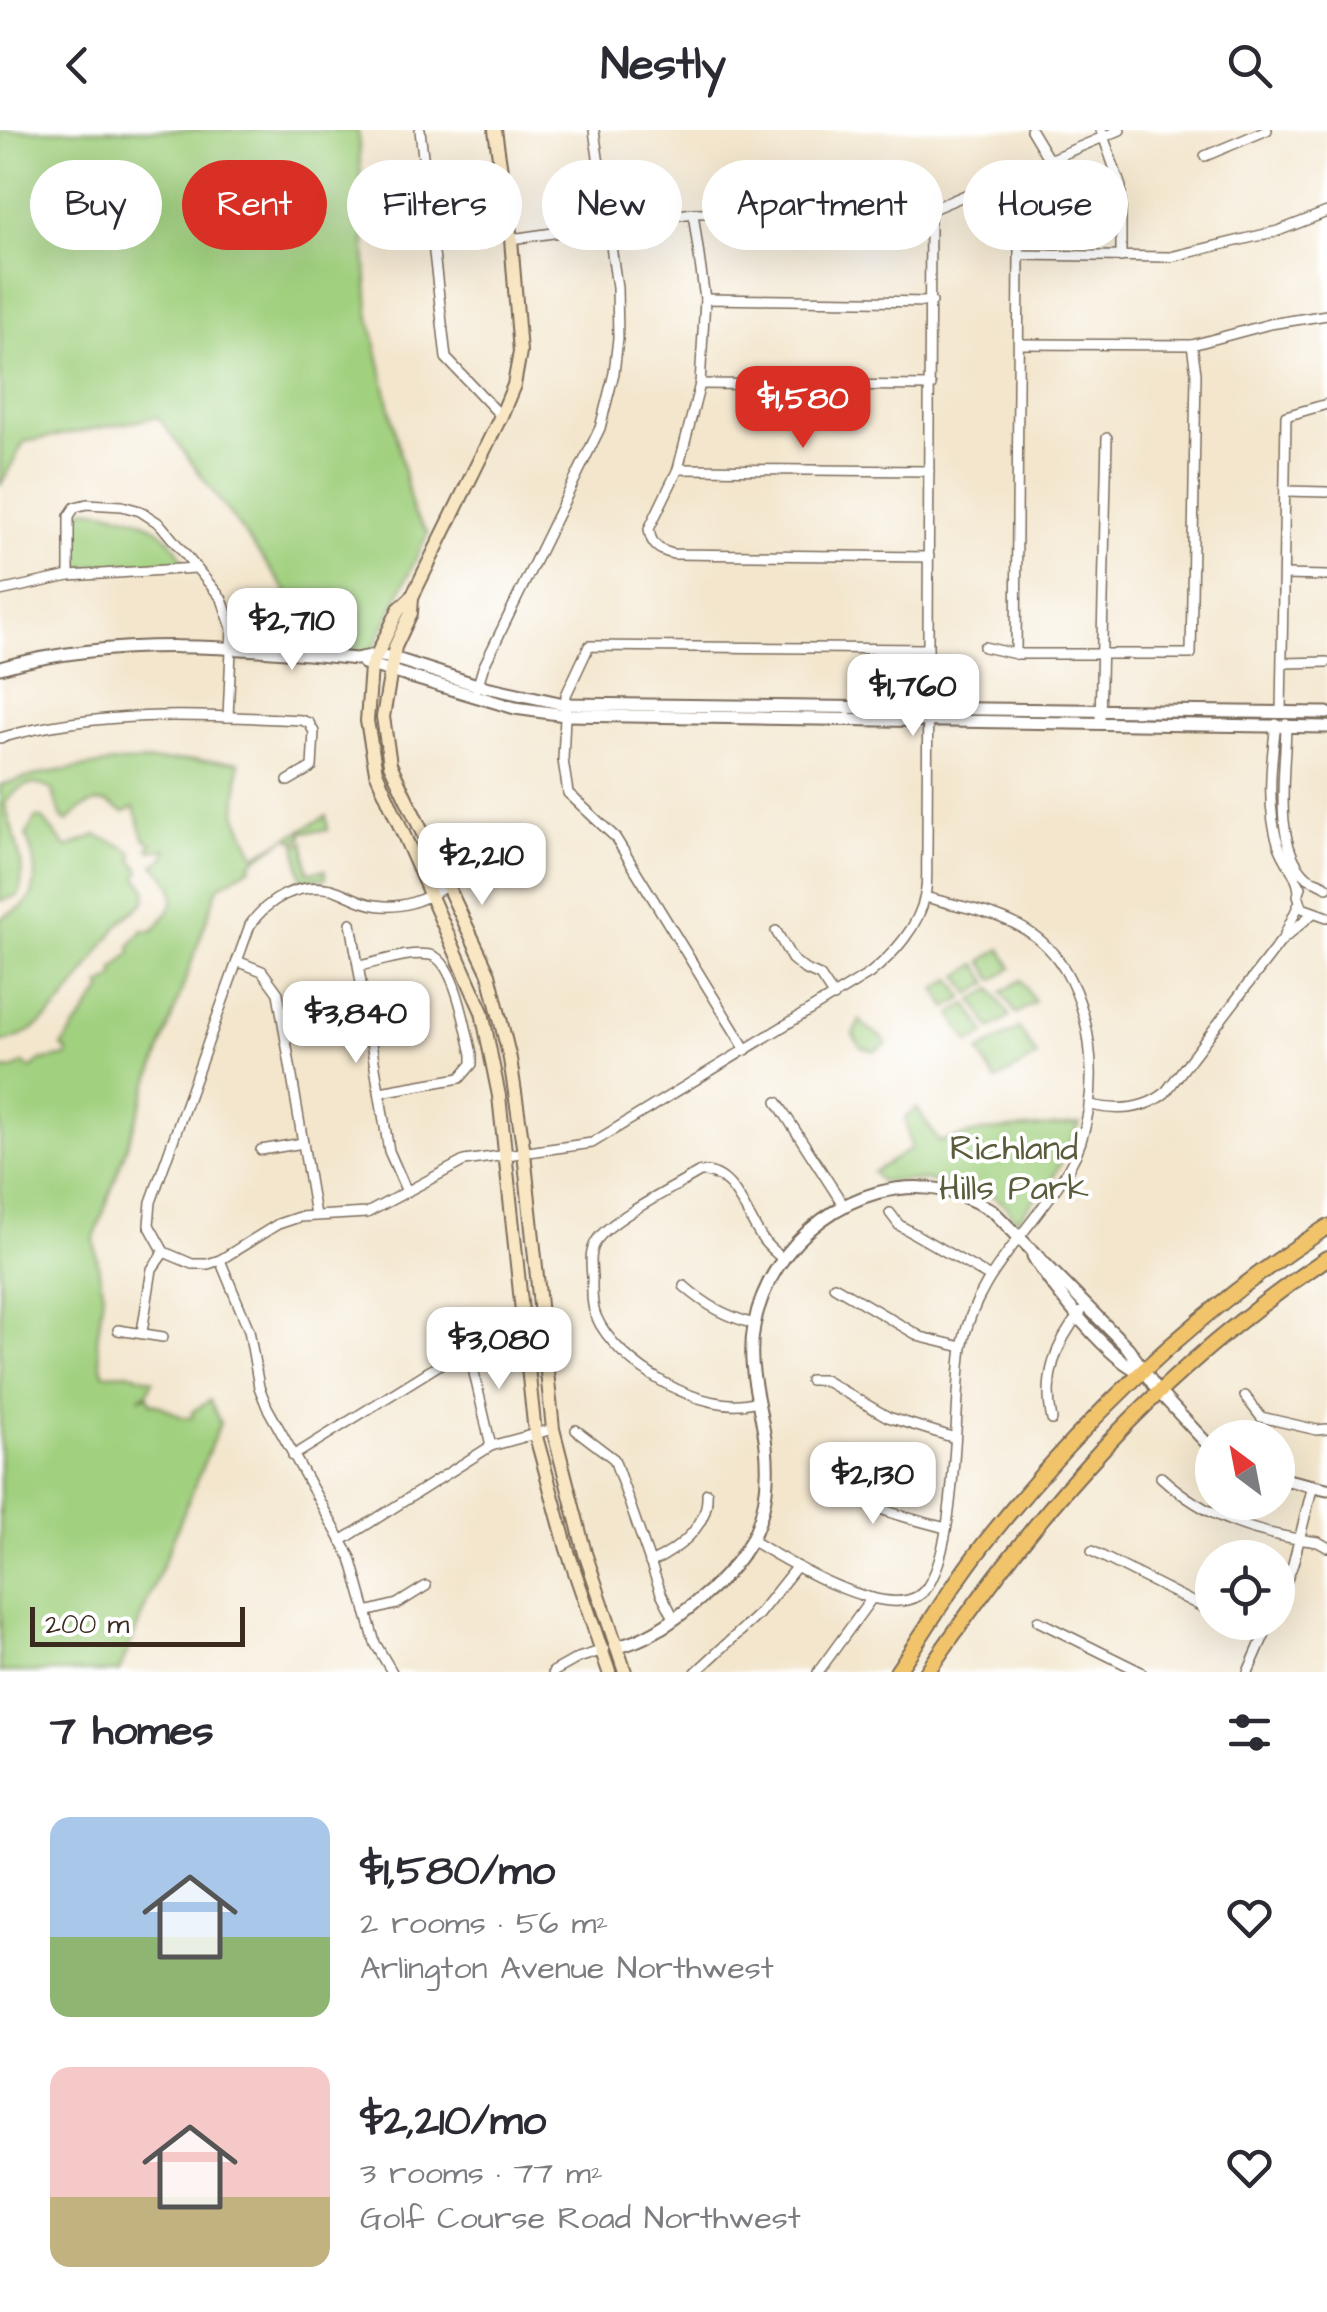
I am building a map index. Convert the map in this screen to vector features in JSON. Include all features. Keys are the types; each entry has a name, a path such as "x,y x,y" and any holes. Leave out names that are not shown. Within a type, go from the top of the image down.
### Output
{"main road":[{"path":"495,130 499,160"},
{"path":"512,250 520,352 514,385 412,598 411,613 392,664 383,717 390,764 489,974 510,1059 524,1153 553,1429 585,1553 625,1672"},
{"path":"412,598 398,609 374,661 367,722 376,772 482,1012 499,1096 535,1433 567,1549 609,1672"},
{"path":"896,1672 990,1537 1073,1440 1142,1372 1242,1286 1327,1227"},
{"path":"927,1672 1035,1523 1158,1391 1228,1330 1327,1258"}],"street":[{"path":"420,130 446,358 501,416"},
{"path":"594,130 598,160"},
{"path":"1031,130 1049,160 1103,133 1120,130"},
{"path":"1205,156 1267,130"},
{"path":"1103,133 1121,188 1121,256"},
{"path":"1019,255 1185,255 1278,231 1327,212"},
{"path":"694,213 704,299 700,384 678,469 651,522 653,544 673,554 929,557"},
{"path":"682,215 702,213"},
{"path":"476,690 483,668 600,428 618,338 612,250"},
{"path":"448,885 432,895 392,906 360,902 331,890 292,891 260,912 250,926 151,1202 149,1224 164,1252 192,1264 220,1260 278,1224 315,1215 367,1213 464,1161 592,1143 834,996 888,959 909,932 925,898 931,250"},
{"path":"1016,654 1019,250"},
{"path":"704,299 932,302"},
{"path":"1019,344 1192,345 1270,324 1327,316"},
{"path":"984,648 1016,654 1190,654 1196,373 1192,345"},
{"path":"700,384 932,386"},
{"path":"1327,404 1286,416 1281,713 1284,822 1296,860 1312,881 1327,886"},
{"path":"1101,714 1106,438"},
{"path":"678,469 929,472"},
{"path":"1285,492 1327,492"},
{"path":"69,576 69,516 75,508 86,504 122,506 140,511 160,524 222,598 232,628 228,717"},
{"path":"0,591 69,576 196,568"},
{"path":"1284,575 1327,576"},
{"path":"746,1050 615,837 568,793 564,780 564,710 573,677 589,646 928,650"},
{"path":"0,668 92,650 232,648 392,664 476,690 515,708 668,717 1327,713"},
{"path":"1284,662 1327,662"},
{"path":"564,710 652,705 873,706 926,713"},
{"path":"652,705 668,717"},
{"path":"703,705 720,717"},
{"path":"720,717 740,706"},
{"path":"838,718 846,712 873,706"},
{"path":"1101,714 1327,726"},
{"path":"0,738 120,716 301,720 314,732 312,767 288,781"},
{"path":"1090,1105 1136,1108 1165,1093 1282,941 1299,904 1299,891 1295,874 1278,845 1273,821 1281,726"},
{"path":"1299,891 1312,881"},
{"path":"752,1540 797,1566 872,1598 901,1602 922,1594 931,1585 946,1528 962,1347 973,1310 990,1277 1070,1167 1086,1136 1090,1105 1083,1007 1056,954 1015,923 925,898"},
{"path":"1299,904 1321,912"},
{"path":"1282,941 1321,912"},
{"path":"350,923 388,1151 407,1192"},
{"path":"776,931 792,959 820,976 834,996"},
{"path":"359,966 424,954 439,957 450,970 472,1054 467,1072 450,1082 380,1092"},
{"path":"237,961 262,970 278,993 315,1215"},
{"path":"776,1102 844,1206"},
{"path":"261,1150 303,1143"},
{"path":"756,1401 731,1407 689,1395 654,1376 624,1352 596,1318 590,1254 604,1232 700,1172 720,1175 728,1183 763,1240 782,1258"},
{"path":"553,1672 578,1658 652,1632 724,1579 746,1553 766,1494 766,1445 750,1351 754,1324 768,1284 782,1258 822,1220 844,1206 886,1190 941,1190 992,1210 1020,1236 1048,1281 1083,1310 1130,1367 1142,1372 1195,1431"},
{"path":"890,1213 899,1224 990,1277"},
{"path":"142,1332 152,1269 164,1252"},
{"path":"220,1260 249,1330 266,1408 358,1576 375,1643 392,1672"},
{"path":"684,1286 706,1306 754,1324"},
{"path":"834,1286 920,1337 962,1347"},
{"path":"1052,1420 1048,1404 1054,1351 1083,1310"},
{"path":"118,1330 164,1337"},
{"path":"293,1456 468,1347 491,1446"},
{"path":"810,1380 824,1380 918,1429 955,1438"},
{"path":"1245,1396 1261,1417 1327,1429"},
{"path":"341,1541 491,1446 553,1429"},
{"path":"576,1430 614,1460 674,1618"},
{"path":"1160,1476 1185,1499 1223,1521 1327,1547"},
{"path":"823,1478 839,1491 868,1504 946,1528"},
{"path":"1295,1481 1327,1488"},
{"path":"1295,1554 1314,1485"},
{"path":"650,1563 668,1554 693,1532 704,1516 706,1493"},
{"path":"1092,1551 1195,1603"},
{"path":"696,1672 758,1615 797,1566"},
{"path":"366,1612 397,1604 426,1586"},
{"path":"818,1672 872,1598"},
{"path":"1038,1621 1141,1672"},
{"path":"1248,1672 1263,1640"}],"green space":[{"path":"0,130 358,130 360,160 347,160 347,250 365,250 369,313 413,513 428,533 373,650 301,646 288,593 158,417 24,442 0,486"},
{"path":"84,509 129,516 156,528 177,549 184,563 75,568 74,519"},
{"path":"121,762 239,762 236,814 255,856 285,839 218,887 94,1239 103,1294 97,1342 103,1374 129,1373 153,1380 147,1394 138,1398 148,1396 151,1403 192,1418 192,1412 210,1400 220,1423 119,1672 0,1672 0,1070 24,1063 30,1069 40,1061 67,1056 62,1046 103,989 100,985 114,978 114,969 131,953 130,946 143,930 153,931 167,913 173,890 154,865 163,859 167,849 148,848 152,844 144,838 134,807 124,812 107,803 95,803 67,822 52,790 32,785 15,792 5,803 22,873 18,896 0,901 0,785 45,773"},
{"path":"326,816 328,830 302,832 303,837 295,841 288,837"},
{"path":"35,818 42,818 67,848 96,835 128,849 140,870 137,877 146,889 146,899 109,937 56,1010 22,1036 0,1043 0,919 22,907 33,892 34,863 26,836"},
{"path":"304,842 308,872 325,870 326,878 302,880 296,844"},
{"path":"1001,949 1012,968 994,980 982,961"},
{"path":"977,964 989,983 970,994 959,976"},
{"path":"952,979 964,998 947,1008 936,989"},
{"path":"1021,980 1035,1002 1016,1014 1002,992"},
{"path":"992,989 1010,1017 991,1029 973,1000"},
{"path":"967,1004 986,1033 969,1043 951,1014"},
{"path":"860,1020 887,1044 875,1051 861,1047 853,1035"},
{"path":"1019,1028 1037,1056 996,1081 979,1052"},
{"name":"Richland Hills Park","path":"917,1108 939,1142 984,1131 1080,1124 1054,1176 1017,1220 1000,1201 974,1188 925,1181 880,1181 873,1172 911,1149 905,1118"}]}
